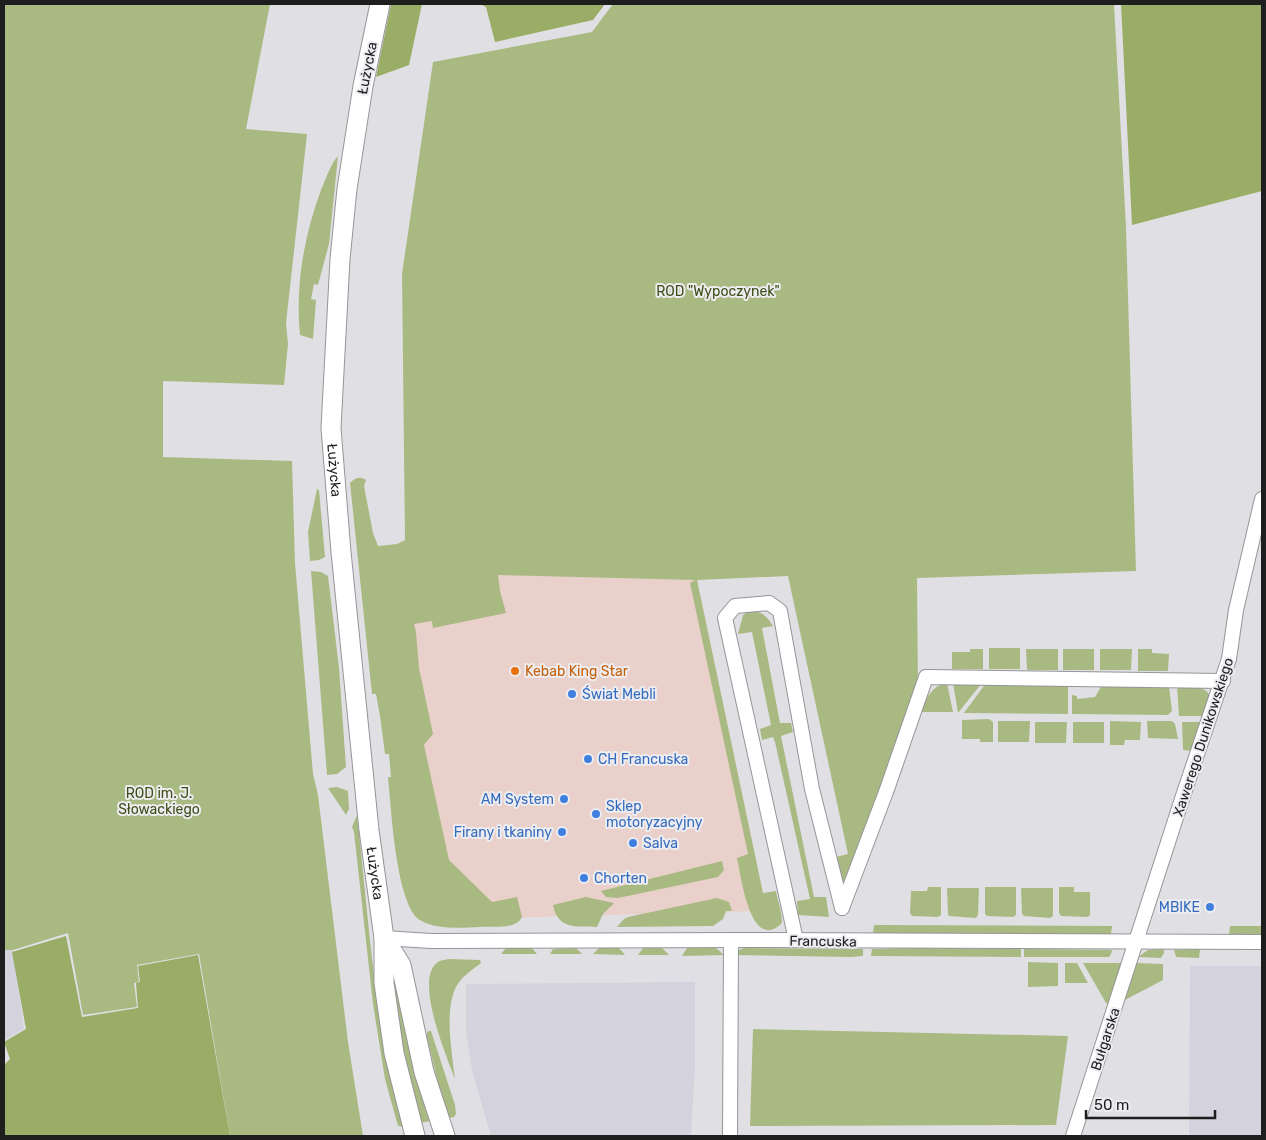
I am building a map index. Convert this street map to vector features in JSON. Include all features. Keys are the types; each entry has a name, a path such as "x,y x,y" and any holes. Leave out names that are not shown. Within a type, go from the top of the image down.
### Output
{"main road":[{"name":"Łużycka","path":"380,4 363,86 347,189 340,259 331,428 341,552 369,830 384,938 384,983 394,1053 415,1136"},
{"name":"Łużycka","path":"384,938 401,965 424,1072 445,1136"}],"street":[{"name":"Xawerego Dunikowskiego","path":"1137,942 1182,799 1223,681 1229,659 1236,610 1262,499"},
{"path":"796,940 725,618 736,606 769,603 780,611 812,789 842,908 886,792 926,677 1223,681"},
{"name":"Francuska","path":"384,938 432,941 1262,942"},
{"path":"730,1136 731,940"},
{"name":"Bułgarska","path":"1074,1136 1137,942"}],"shaded area":[{"path":"406,572 697,580 756,860 760,911 498,918 439,863 399,634"},
{"path":"4,950 13,950 24,1029 4,1040"},
{"path":"1190,966 1262,966 1262,1136 1189,1136"},
{"path":"695,982 695,1066 691,1136 491,1136 472,1071 466,1031 466,984"}],"green space":[{"name":"ROD im. J. Słowackiego","path":"4,4 270,4 246,129 307,134 286,323 288,344 284,385 163,381 163,457 292,461 295,563 313,774 318,795 348,1042 363,1136 230,1136 199,954 137,965 139,982 134,983 137,1007 83,1015 68,933 13,950 4,950"},
{"path":"391,4 422,4 409,65 376,77"},
{"path":"480,4 605,4 593,20 495,42 486,7"},
{"name":"ROD \"Wypoczynek\"","path":"613,4 1114,4 1126,227 1136,571 917,578 918,691 843,893 836,857 848,854 788,576 697,580 763,893 776,891 781,911 782,923 771,930 762,928 755,921 741,880 737,858 748,854 690,583 695,580 498,575 506,613 433,628 432,621 414,624 419,668 433,734 424,745 449,860 492,902 517,897 522,917 510,926 465,928 449,928 420,920 412,911 405,896 396,854 388,777 391,777 389,754 385,754 376,694 372,694 350,483 358,478 366,480 364,486 373,533 378,546 397,544 405,540 402,274 433,62 592,32"},
{"path":"1121,4 1262,4 1262,191 1132,225"},
{"path":"338,156 329,244 318,285 314,284 311,299 316,300 313,339 300,335 299,298 302,261 315,207 328,172"},
{"path":"317,489 319,490 325,557 310,561 308,532"},
{"path":"311,571 321,572 328,576 339,668 346,767 337,774 327,775"},
{"path":"751,610 764,615 773,626 762,628 780,723 791,723 793,732 781,736 814,897 826,897 829,917 798,915 797,901 810,899 775,742 773,737 762,740 760,729 771,725 752,632 738,634 743,615"},
{"path":"989,648 1020,648 1020,669 989,669"},
{"path":"970,649 983,649 983,669 952,669 952,652 970,652"},
{"path":"1026,649 1058,649 1058,670 1027,670"},
{"path":"1063,649 1094,649 1094,670 1063,670"},
{"path":"1100,649 1132,649 1131,670 1100,670"},
{"path":"1138,649 1152,649 1152,653 1169,654 1168,671 1138,671"},
{"path":"947,683 953,712 918,712 933,690"},
{"path":"953,683 982,683 958,713"},
{"path":"986,683 1068,685 1068,714 964,713"},
{"path":"1102,685 1169,686 1172,711 1168,715 1072,714 1072,695 1077,696 1077,699 1095,697"},
{"path":"1177,686 1203,689 1207,692 1210,696 1210,701 1204,716 1179,716"},
{"path":"989,719 993,722 993,742 980,742 980,739 962,739 962,720"},
{"path":"998,721 1030,721 1029,742 998,742"},
{"path":"1110,721 1141,722 1140,740 1125,740 1124,745 1110,745"},
{"path":"1147,721 1172,721 1175,724 1178,739 1148,738"},
{"path":"1035,722 1067,722 1066,743 1035,743"},
{"path":"1073,722 1104,722 1104,743 1073,743"},
{"path":"1182,722 1200,722 1201,725 1192,751 1183,750"},
{"path":"337,787 348,791 349,809 346,815 328,788"},
{"path":"357,815 379,1011 393,1089 403,1127 398,1126 385,1079 373,1004 352,827"},
{"path":"722,861 724,870 718,877 618,898 606,897 601,891"},
{"path":"928,887 941,887 941,915 938,917 912,916 910,913 911,891 927,891"},
{"path":"985,887 1016,887 1016,915 1013,917 987,916 985,914"},
{"path":"1059,887 1074,887 1074,892 1090,892 1090,915 1088,917 1061,916 1059,913"},
{"path":"947,888 979,888 978,915 976,918 949,916"},
{"path":"1021,888 1053,888 1053,916 1050,918 1024,916 1022,914"},
{"path":"586,897 614,903 603,914 597,927 569,925 559,919 555,913 553,905"},
{"path":"717,898 729,902 732,911 726,911 723,919 713,926 617,927 628,917"},
{"path":"874,925 1112,926 1111,934 873,933"},
{"path":"1230,926 1262,926 1262,934 1229,934"},
{"path":"66,936 82,1017 138,1008 136,983 140,982 138,966 198,955 230,1136 4,1136 4,1065 10,1059 4,1042 26,1029 12,952"},
{"path":"531,947 537,954 501,954 506,948"},
{"path":"576,948 582,954 550,954 553,949"},
{"path":"599,948 619,948 625,955 593,954"},
{"path":"643,948 662,948 669,955 638,955"},
{"path":"687,948 716,948 724,955 682,956"},
{"path":"744,948 863,949 863,956 735,955"},
{"path":"872,949 1021,949 1021,957 871,956"},
{"path":"1024,949 1112,950 1109,957 1024,957"},
{"path":"1164,949 1161,958 1138,957 1148,950"},
{"path":"1200,949 1199,958 1176,957 1174,950"},
{"path":"449,959 480,960 481,963 461,980 452,997 450,1032 455,1079 434,1018 429,984 431,971 438,962"},
{"path":"1028,962 1058,963 1058,986 1028,987"},
{"path":"1065,963 1077,963 1088,983 1065,983"},
{"path":"1083,963 1123,963 1110,1004 1106,1003"},
{"path":"1136,963 1163,964 1163,980 1123,1001"},
{"path":"396,975 410,1051 430,1121 420,1123 402,1050 393,976"},
{"path":"753,1029 1068,1036 1056,1125 750,1126"},
{"path":"431,1031 455,1105 456,1114 454,1117 449,1118 437,1079 427,1037 427,1032"}],"place":[{"name":"Kebab King Star","path":"515,671"},
{"name":"Świat Mebli","path":"572,694"},
{"name":"CH Francuska","path":"588,759"},
{"name":"AM System","path":"564,799"},
{"name":"Sklep motoryzacyjny","path":"596,814"},
{"name":"Firany i tkaniny","path":"562,832"},
{"name":"Salva","path":"633,843"},
{"name":"Chorten","path":"584,878"},
{"name":"MBIKE","path":"1210,907"}]}
